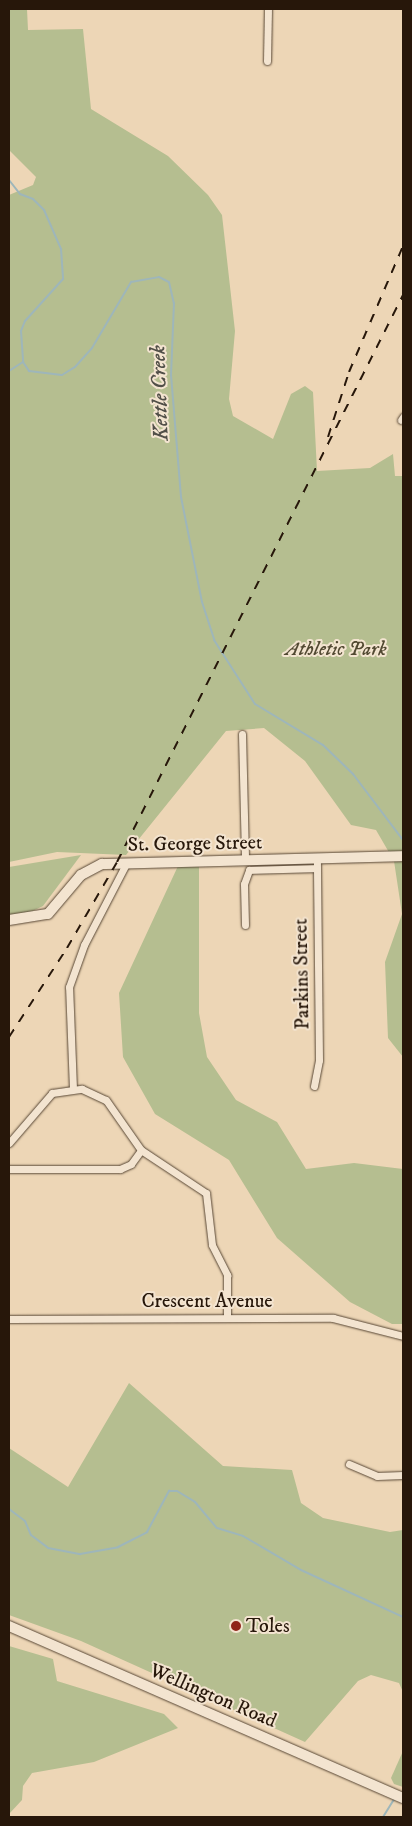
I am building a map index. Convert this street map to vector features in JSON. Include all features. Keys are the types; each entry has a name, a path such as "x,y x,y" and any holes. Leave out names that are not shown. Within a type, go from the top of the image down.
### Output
{"main road":[{"name":"St. George Street","path":"9,920 48,914 88,869 127,862 245,860 317,864 403,856"},
{"name":"Wellington Road","path":"9,1626 403,1798"}],"street":[{"path":"267,61 268,9"},
{"path":"242,734 245,860"},
{"path":"73,1089 69,987 84,945 127,862"},
{"path":"245,926 244,884 249,870 317,864"},
{"name":"Parkins Street","path":"314,1086 319,1060 317,864"},
{"path":"9,1143 46,1097 73,1089 89,1090 106,1100 141,1150 206,1193 212,1245 227,1274 227,1317"},
{"path":"9,1169 120,1169 131,1164 141,1150"},
{"name":"Crescent Avenue","path":"9,1319 333,1318 403,1336"},
{"path":"349,1464 377,1476 403,1475"}],"green space":[{"name":"Athletic Park","path":"9,9 27,9 28,30 83,29 91,109 168,156 208,195 222,215 235,331 229,399 233,416 273,439 291,394 305,386 313,392 317,471 370,468 393,454 395,476 403,476 403,1057 388,1038 385,962 402,914 394,861 376,830 351,825 305,761 264,728 226,731 126,855 57,852 9,862 9,195 33,185 36,177 9,150"},
{"path":"81,855 43,906 18,918 9,917 9,867"},
{"path":"178,866 199,866 199,1013 207,1057 236,1100 277,1122 306,1169 354,1163 403,1169 403,1324 392,1324 350,1302 277,1238 229,1160 155,1114 123,1057 119,993"},
{"path":"129,1383 223,1466 292,1470 301,1503 323,1518 390,1532 403,1530 403,1692 399,1683 371,1675 358,1681 305,1742 81,1641 9,1615 9,1448 68,1487"},
{"path":"9,1646 53,1659 57,1681 164,1714 178,1728 94,1762 32,1773 23,1786 22,1800 9,1814"},
{"path":"403,1751 403,1787 394,1784 391,1778"}],"waterway":[{"name":"Kettle Creek","path":"9,180 20,194 33,199 44,210 61,249 63,279 25,321 21,331 23,362 29,371 62,375 75,367 92,348 131,282 159,277 169,282 174,303 171,375 181,497 202,602 214,640 255,704 323,745 353,774 403,840"},
{"path":"9,371 23,362"},
{"path":"9,384 9,395"},
{"path":"9,1509 25,1521 31,1535 48,1548 80,1554 118,1547 147,1532 169,1491 177,1491 195,1502 217,1528 243,1536 301,1570 403,1617"},
{"path":"383,1817 395,1798"}],"railway":[{"path":"328,437 349,372 403,246"},
{"path":"9,1037 67,948 117,862 403,295"}],"place":[{"name":"Toles","path":"236,1626"}]}
